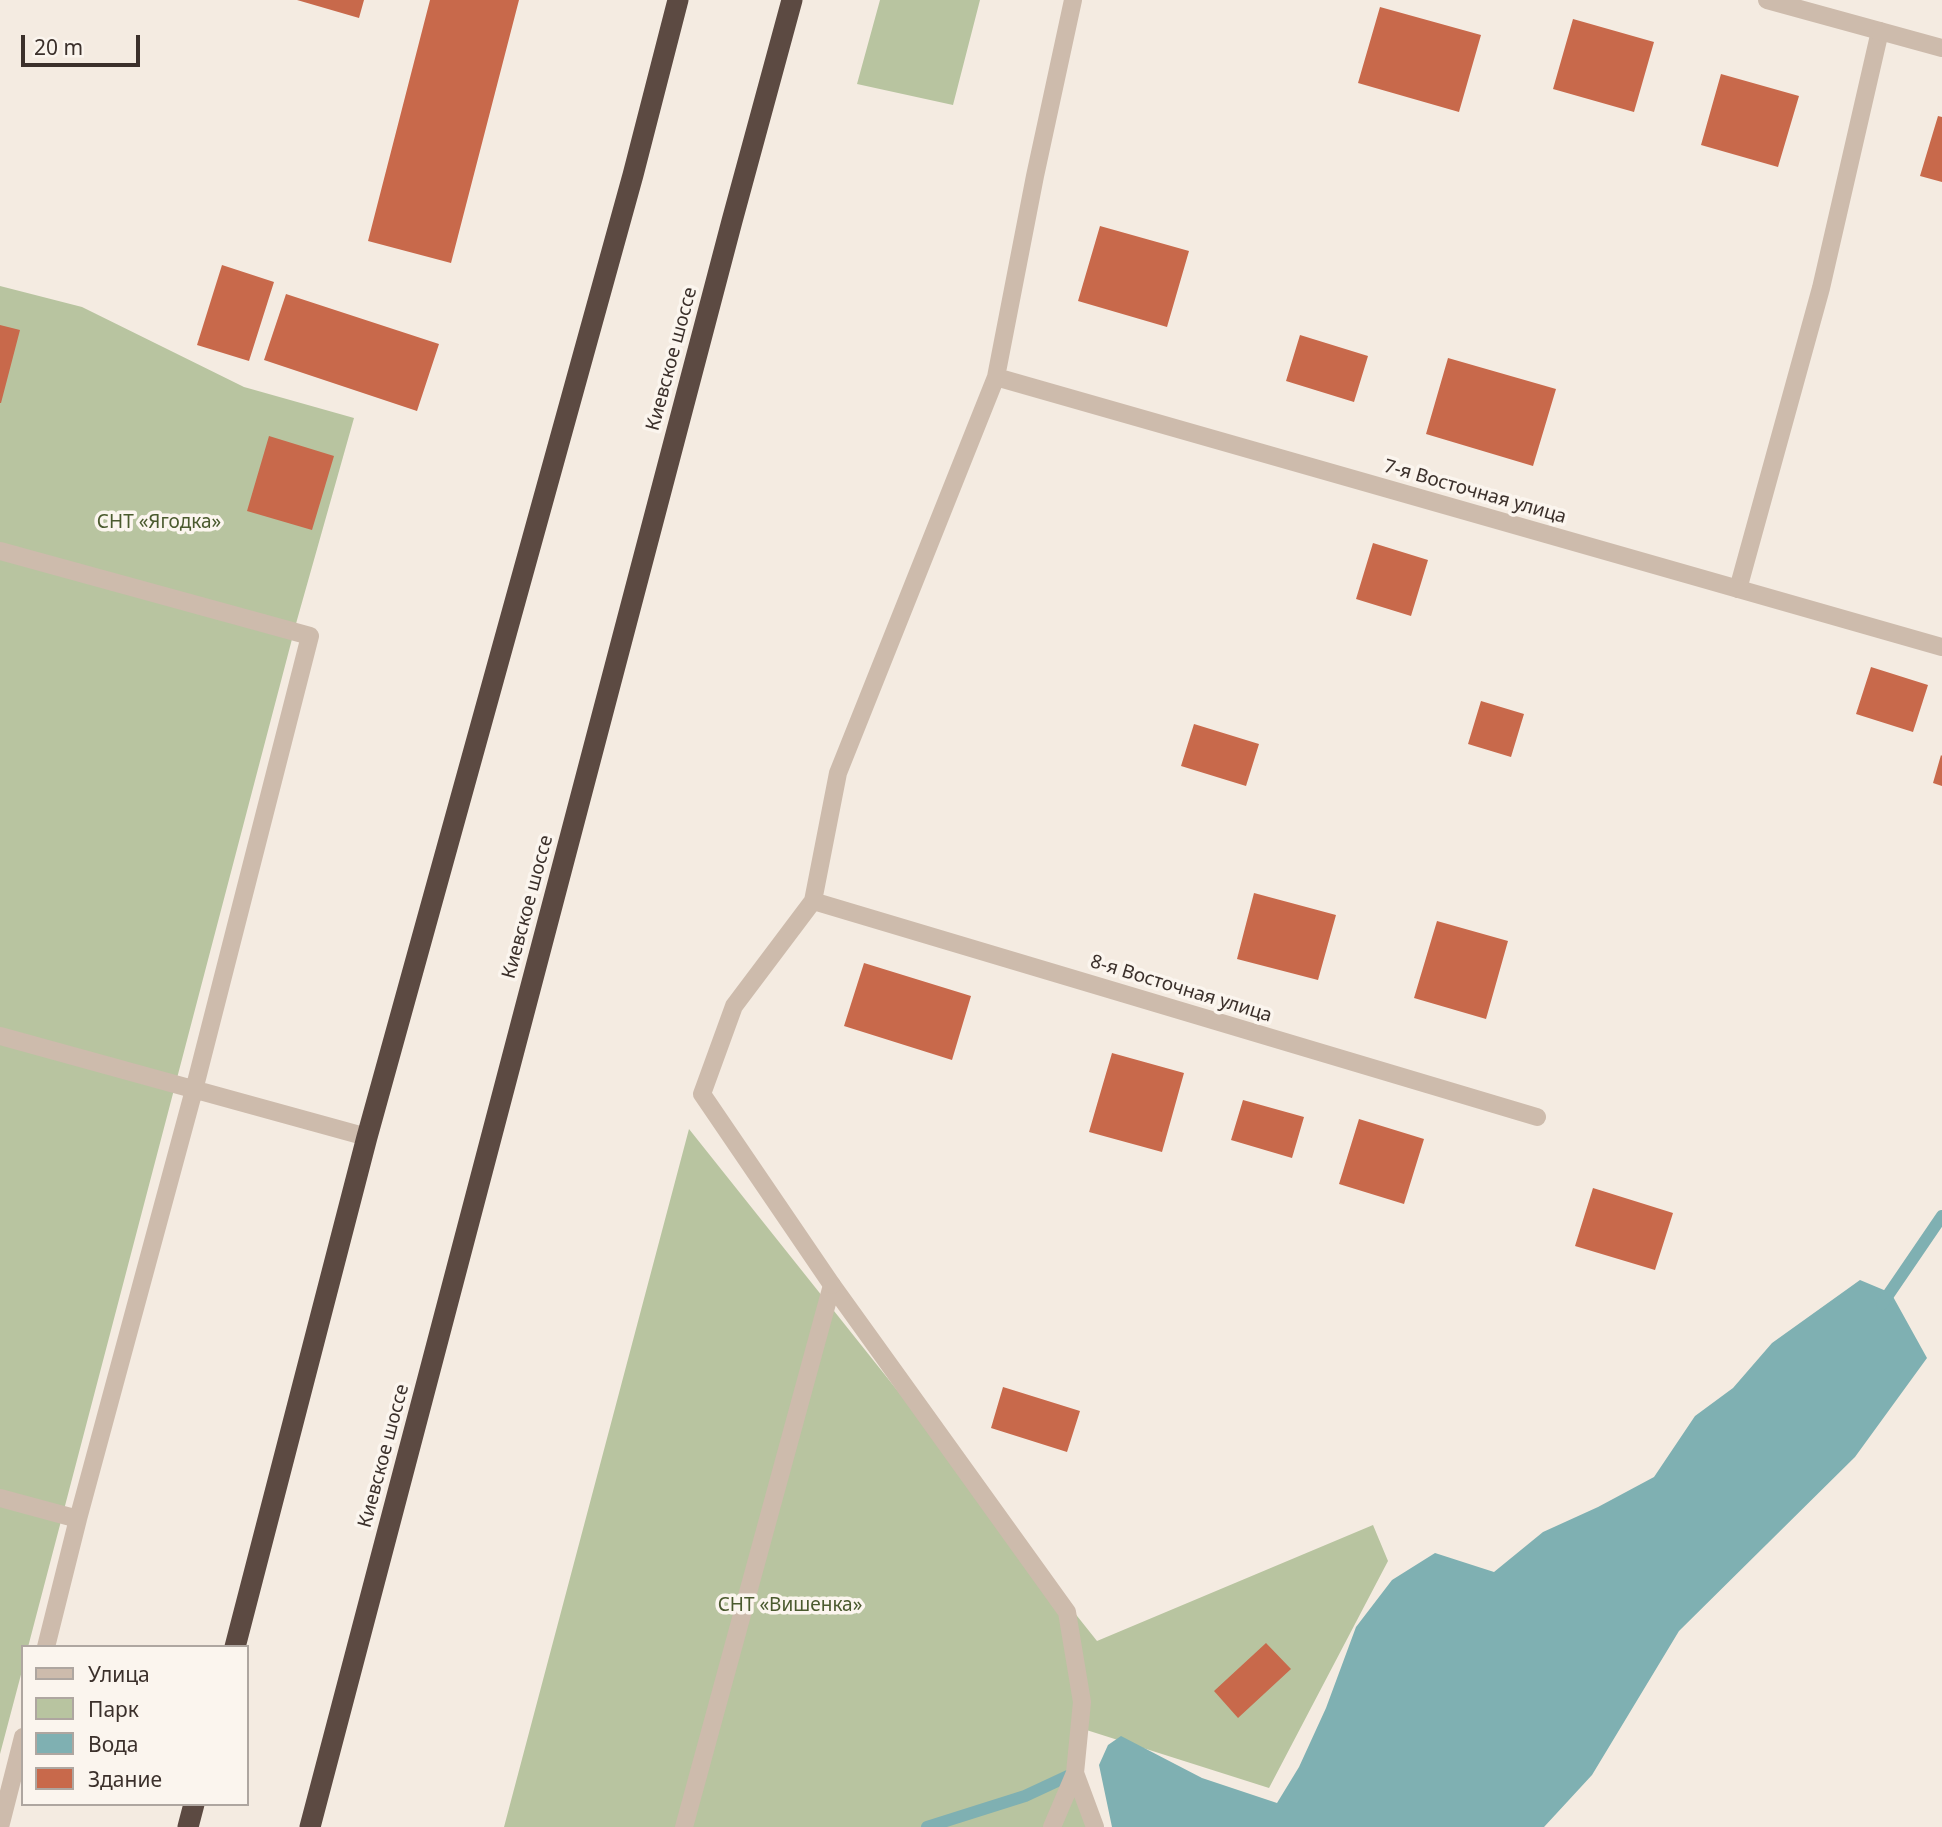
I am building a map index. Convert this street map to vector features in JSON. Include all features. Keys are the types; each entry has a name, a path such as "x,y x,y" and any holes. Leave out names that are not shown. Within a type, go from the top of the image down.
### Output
{"highway":[{"path":"236,1645 367,1137 629,188 678,0"},
{"name":"Киевское шоссе","path":"310,1827 728,234 792,0"},
{"path":"188,1827 193,1806"}],"street":[{"path":"1052,1827 1075,1773 1082,1702 1067,1612 832,1285 702,1094 734,1006 813,901 838,773 996,377 1073,0"},
{"path":"1768,0 1942,48"},
{"path":"1738,589 1821,288 1880,32"},
{"name":"7-я Восточная улица","path":"996,377 1942,647"},
{"path":"0,551 310,636 194,1090 46,1645"},
{"name":"8-я Восточная улица","path":"813,901 1537,1117"},
{"path":"0,1036 367,1137"},
{"path":"684,1827 832,1285"},
{"path":"0,1499 78,1519"},
{"path":"0,1827 21,1745"},
{"path":"1075,1773 1095,1827"}],"green space":[{"path":"880,0 980,0 953,105 857,84"},
{"name":"СНТ «Ягодка»","path":"0,286 82,307 244,387 354,418 297,620 29,1645 21,1645 21,1675 0,1754"},
{"name":"СНТ «Вишенка»","path":"689,1129 1097,1641 1373,1525 1388,1561 1269,1788 1077,1727 1087,1827 504,1827"}],"water":[{"path":"1860,1280 1891,1293 1927,1358 1855,1457 1679,1631 1592,1775 1544,1827 1112,1827 1099,1765 1108,1745 1121,1736 1202,1778 1277,1803 1299,1767 1326,1708 1356,1627 1392,1580 1435,1553 1494,1572 1543,1532 1654,1477 1695,1416 1733,1388 1772,1343"}],"building":[{"path":"297,0 364,0 359,18"},
{"path":"430,0 519,0 451,263 368,241"},
{"path":"1380,7 1481,35 1459,112 1358,83"},
{"path":"1573,19 1654,42 1634,112 1553,89"},
{"path":"1721,74 1799,96 1778,167 1701,145"},
{"path":"1938,116 1942,117 1942,182 1920,176"},
{"path":"1100,226 1189,251 1167,327 1078,301"},
{"path":"222,265 274,282 249,361 197,345"},
{"path":"286,294 439,344 417,411 264,360"},
{"path":"0,325 20,330 1,403 0,403"},
{"path":"1300,335 1368,356 1354,402 1286,381"},
{"path":"1448,358 1556,389 1533,466 1426,434"},
{"path":"269,436 334,456 312,530 247,511"},
{"path":"1373,543 1428,560 1411,616 1356,599"},
{"path":"1871,667 1928,685 1913,732 1856,714"},
{"path":"1481,701 1524,714 1511,757 1468,744"},
{"path":"1194,724 1259,744 1246,786 1181,766"},
{"path":"1942,756 1942,786 1933,783"},
{"path":"1254,893 1336,915 1318,980 1237,959"},
{"path":"1437,921 1508,941 1486,1019 1414,998"},
{"path":"864,963 971,996 952,1060 844,1026"},
{"path":"1112,1053 1184,1073 1162,1152 1089,1132"},
{"path":"1243,1100 1304,1117 1292,1158 1231,1140"},
{"path":"1359,1119 1424,1139 1404,1204 1339,1184"},
{"path":"1593,1188 1673,1213 1655,1270 1575,1246"},
{"path":"1003,1387 1080,1411 1067,1452 991,1428"},
{"path":"1266,1643 1291,1669 1238,1718 1214,1691"}],"waterway":[{"path":"1882,1304 1942,1216"},
{"path":"927,1827 1025,1796 1068,1776"}]}
